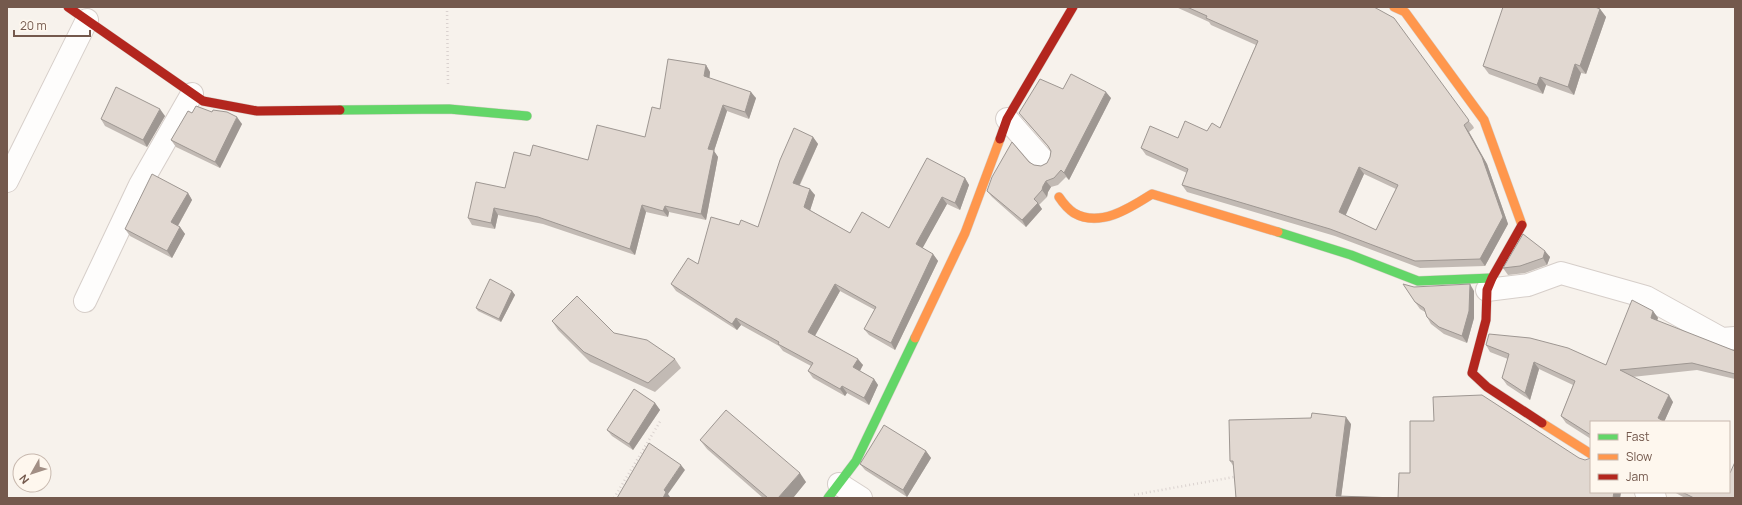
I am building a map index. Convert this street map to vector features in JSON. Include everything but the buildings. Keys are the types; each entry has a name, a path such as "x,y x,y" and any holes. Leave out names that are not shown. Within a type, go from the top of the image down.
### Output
{"street":[{"path":"68,7 203,101 257,111 449,109 527,116"},
{"path":"861,498 834,491 856,461 965,233 1007,119 1073,7"},
{"path":"1394,7 1405,12 1484,120 1522,225 1490,284 1486,320 1472,373 1487,387 1590,453"},
{"path":"7,181 87,20"},
{"path":"85,301 140,185 192,94"},
{"path":"1007,119 1043,160"},
{"path":"1059,197 1074,213 1091,220 1124,211 1152,194 1351,255 1418,281 1528,285 1561,272 1646,297 1722,339 1735,338"}],"path":[{"path":"447,7 449,109"},
{"path":"614,498 661,420"},
{"path":"1132,498 1133,494 1234,477"}],"traffic: fast":[{"path":"340,110 449,109 527,116"},
{"path":"1278,232 1351,255 1418,281 1492,278"},
{"path":"828,498 856,461 915,338"}],"traffic: slow":[{"path":"1394,7 1405,12 1484,120 1522,225"},
{"path":"915,338 965,233 1000,139"},
{"path":"1059,197 1074,213 1084,217 1094,218 1104,217 1125,210 1152,194 1278,232"},
{"path":"1542,423 1590,453"}],"traffic: jam":[{"path":"68,7 203,101 257,111 340,110"},
{"path":"1000,139 1007,119 1073,7"},
{"path":"1522,225 1492,278 1487,290 1486,320 1472,373 1487,387 1542,423"}]}
